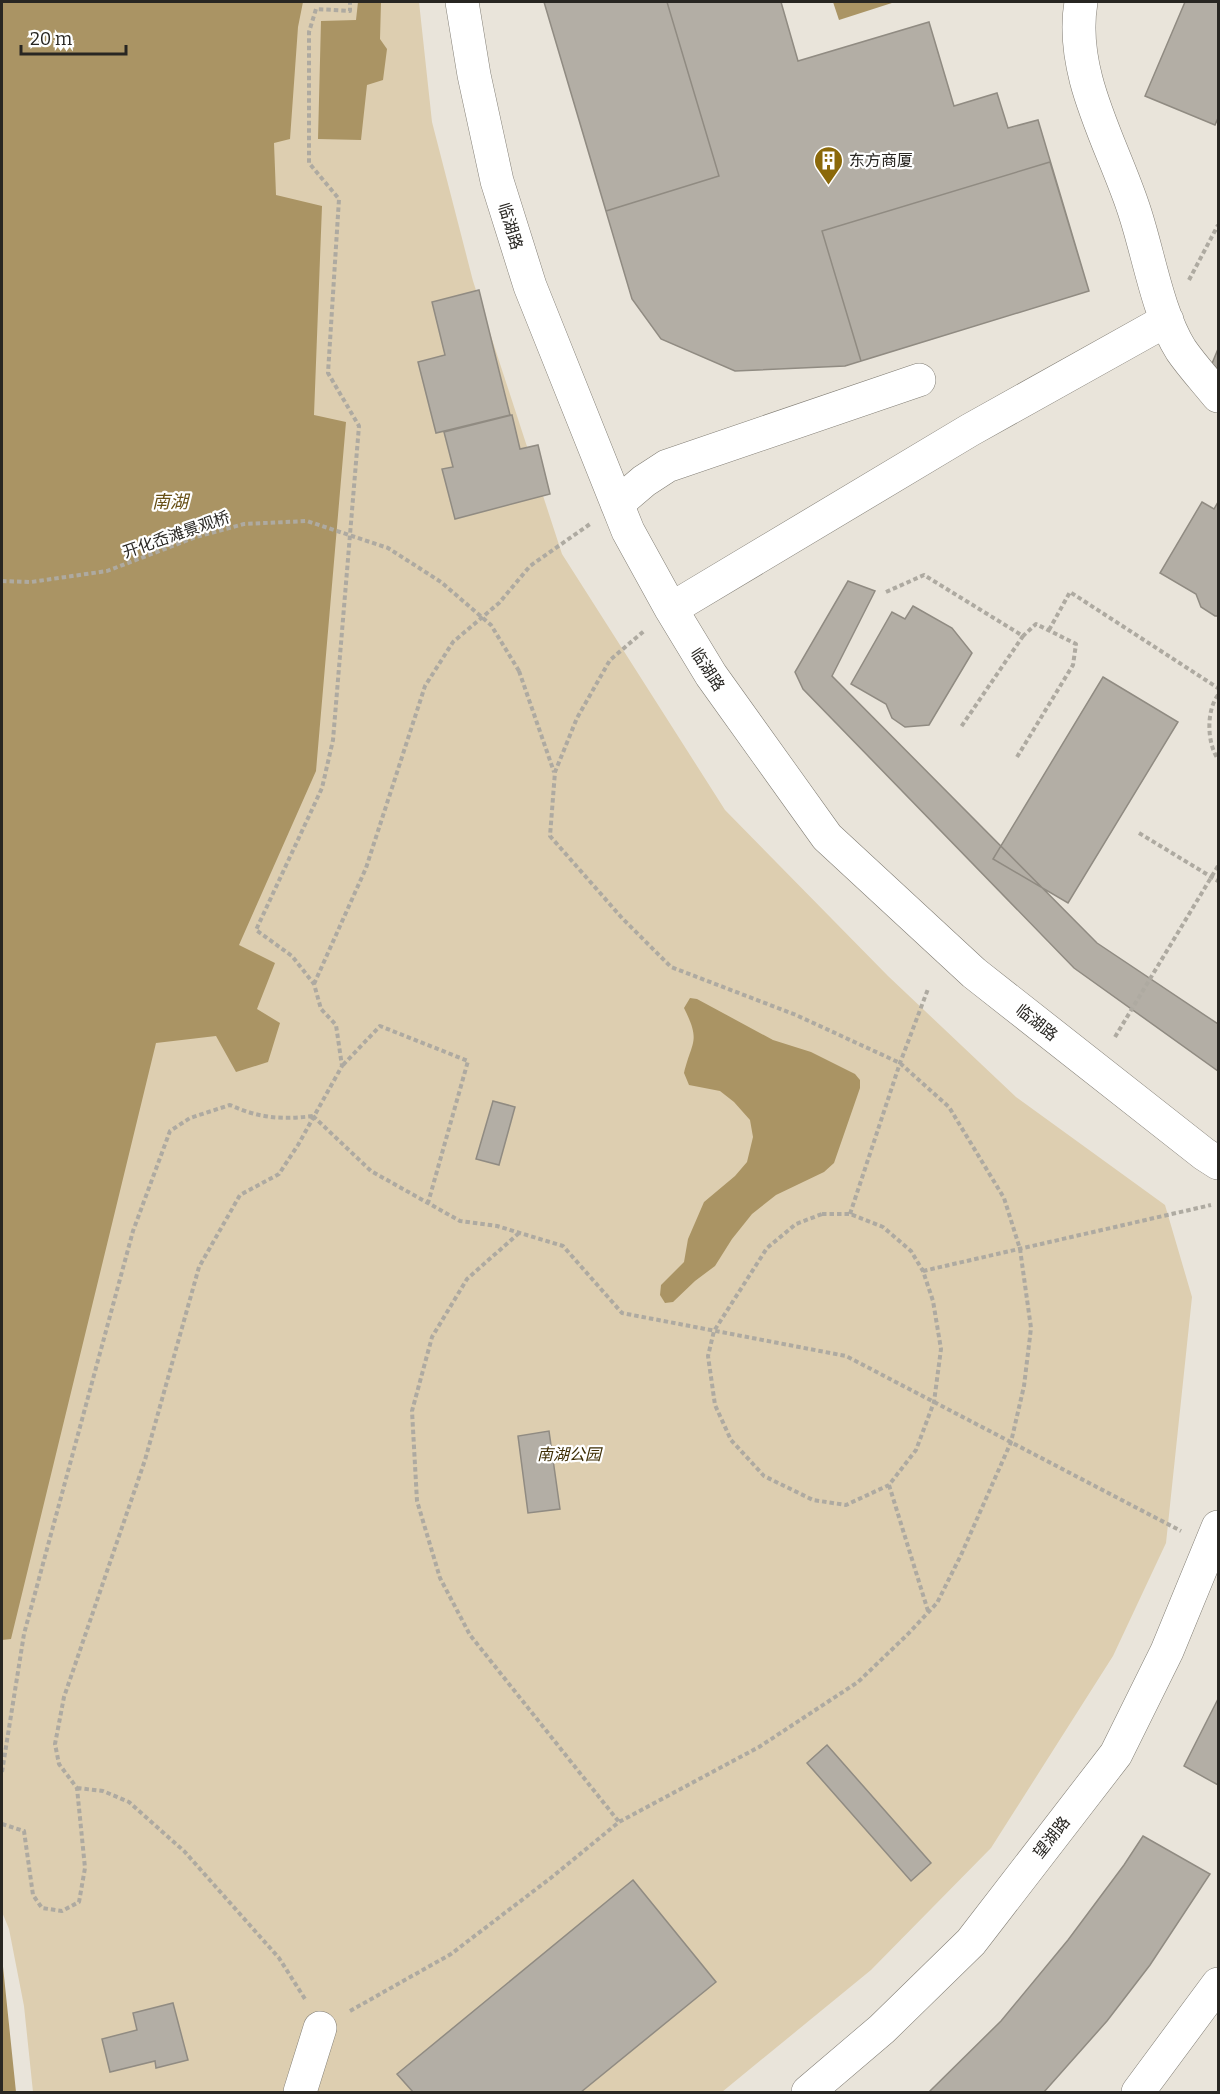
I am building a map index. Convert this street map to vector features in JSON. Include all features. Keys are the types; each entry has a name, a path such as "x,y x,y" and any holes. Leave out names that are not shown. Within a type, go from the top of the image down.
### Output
{"street":[{"name":"临湖路","path":"462,2 474,75 497,181 530,286 628,531 711,675 827,837 974,973 1218,1163"},
{"path":"1081,2 1077,22 1080,55 1090,90 1133,207 1167,320 1181,350 1218,396"},
{"path":"671,609 970,430 1167,320"},
{"path":"617,504 644,481 667,466 919,380"},
{"name":"望湖路","path":"808,2092 882,2029 971,1942 1116,1754 1167,1651 1217,1532"},
{"path":"1137,2092 1218,1984"},
{"path":"300,2092 320,2028"}],"path":[{"path":"342,1066 336,1026 321,1009 314,984 292,956 256,930 322,788 333,740 359,426 328,373 339,199 309,163 309,32 316,9 350,11 350,2"},
{"path":"1167,320 1218,225"},
{"path":"314,984 366,868 424,686 453,642 499,603 530,566 617,504"},
{"name":"开化岙滩景观桥","path":"2,581 31,582 107,571 196,537 244,524 307,521 388,548 441,582 491,625 519,671 555,772"},
{"path":"886,592 924,575 1023,636"},
{"path":"1049,630 1070,592 1218,688"},
{"path":"76,1788 103,1791 129,1802 184,1851 279,1958 300,1987 320,2028 451,1954 552,1877 619,1822 759,1747 858,1682 937,1603 1011,1442 1024,1386 1031,1328 1020,1249 1004,1198 949,1107 900,1063 796,1015 671,967 622,918 550,836 555,772 577,718 610,660 671,609"},
{"path":"961,727 1023,636 1036,624 1076,644 1073,665 1017,757"},
{"path":"1218,695 1213,702 1210,723 1213,751 1218,759"},
{"path":"1139,833 1218,881"},
{"path":"1115,1037 1213,878 1218,866"},
{"path":"850,1214 900,1063 928,989"},
{"path":"2,1824 24,1831 33,1895 42,1908 62,1911 79,1902 85,1868 76,1788 59,1764 55,1744 64,1697 145,1460 199,1267 240,1195 279,1173 342,1066 380,1026 468,1061 428,1203"},
{"path":"2,1772 24,1634 133,1231 170,1131 190,1118 230,1105 251,1114 267,1117 292,1119 313,1116"},
{"path":"313,1116 371,1171 460,1221 497,1226 563,1246 622,1313 846,1356 1181,1531 1217,1532"},
{"path":"923,1271 1211,1205"},
{"path":"822,1214 850,1214 883,1227 911,1251 923,1271 933,1301 941,1349 934,1402 916,1450 889,1485 846,1505 813,1500 764,1476 731,1440 715,1405 708,1356 714,1331 766,1248 796,1224 822,1214"},
{"path":"520,1233 467,1279 432,1337 412,1411 417,1501 440,1578 470,1635 619,1822"},
{"path":"889,1485 928,1612"}],"green space":[{"name":"南湖公园","path":"2,2 419,2 432,122 473,281 562,554 725,810 888,976 1016,1097 1165,1205 1192,1297 1166,1543 1113,1656 991,1848 871,1970 722,2092 33,2092 24,2006 9,1929 2,1912"}],"water":[{"name":"南湖","path":"2,2 303,2 298,27 290,139 274,143 276,195 322,206 314,415 346,422 316,771 239,945 275,963 257,1009 280,1023 268,1062 236,1072 216,1036 156,1043 11,1639 2,1640"},
{"path":"358,2 381,2 380,39 387,49 383,80 367,85 361,140 318,139 321,21 356,20"},
{"path":"833,2 895,2 839,20"},
{"path":"690,998 697,999 773,1040 811,1052 855,1074 860,1080 860,1088 834,1163 824,1172 776,1195 752,1214 732,1239 715,1266 673,1302 665,1303 660,1295 661,1285 684,1262 688,1239 704,1202 735,1176 747,1162 753,1137 750,1120 734,1102 720,1091 689,1085 684,1073 694,1035 684,1008"},
{"path":"2,1957 16,2092 2,2092"}],"building":[{"name":"东方商厦","path":"544,2 781,2 798,61 929,22 954,106 997,93 1008,128 1038,120 1089,291 845,366 735,371 661,339 632,299"},
{"path":"544,2 667,2 719,176 606,211"},
{"path":"1185,2 1218,2 1218,118 1215,125 1145,96"},
{"path":"1050,162 1089,291 861,361 822,231"},
{"path":"479,290 510,415 436,433 418,362 445,355 432,302"},
{"path":"1218,349 1218,370 1211,366"},
{"path":"512,415 520,449 538,445 550,494 455,519 442,469 453,467 444,432"},
{"path":"1202,502 1214,509 1218,502 1218,616 1201,607 1196,594 1160,573"},
{"path":"848,581 875,591 832,676 1097,943 1218,1024 1218,1071 1074,968 803,689 795,672"},
{"path":"913,606 952,628 972,653 929,725 905,727 892,718 886,704 851,684 892,612 905,619"},
{"path":"1103,677 1178,722 1068,903 993,859"},
{"path":"493,1101 515,1107 499,1165 476,1159"},
{"path":"549,1431 560,1509 528,1513 518,1436"},
{"path":"1218,1699 1218,1785 1184,1766"},
{"path":"827,1745 931,1863 911,1881 807,1763"},
{"path":"1143,1836 1210,1874 1150,1965 1107,2021 1044,2092 929,2092 1001,2021 1068,1940"},
{"path":"633,1880 716,1982 581,2092 413,2092 397,2074"},
{"path":"173,2003 188,2060 156,2068 155,2061 110,2072 102,2039 137,2030 133,2013"}],"place":[{"name":"东方商厦","path":"828,186"}]}
